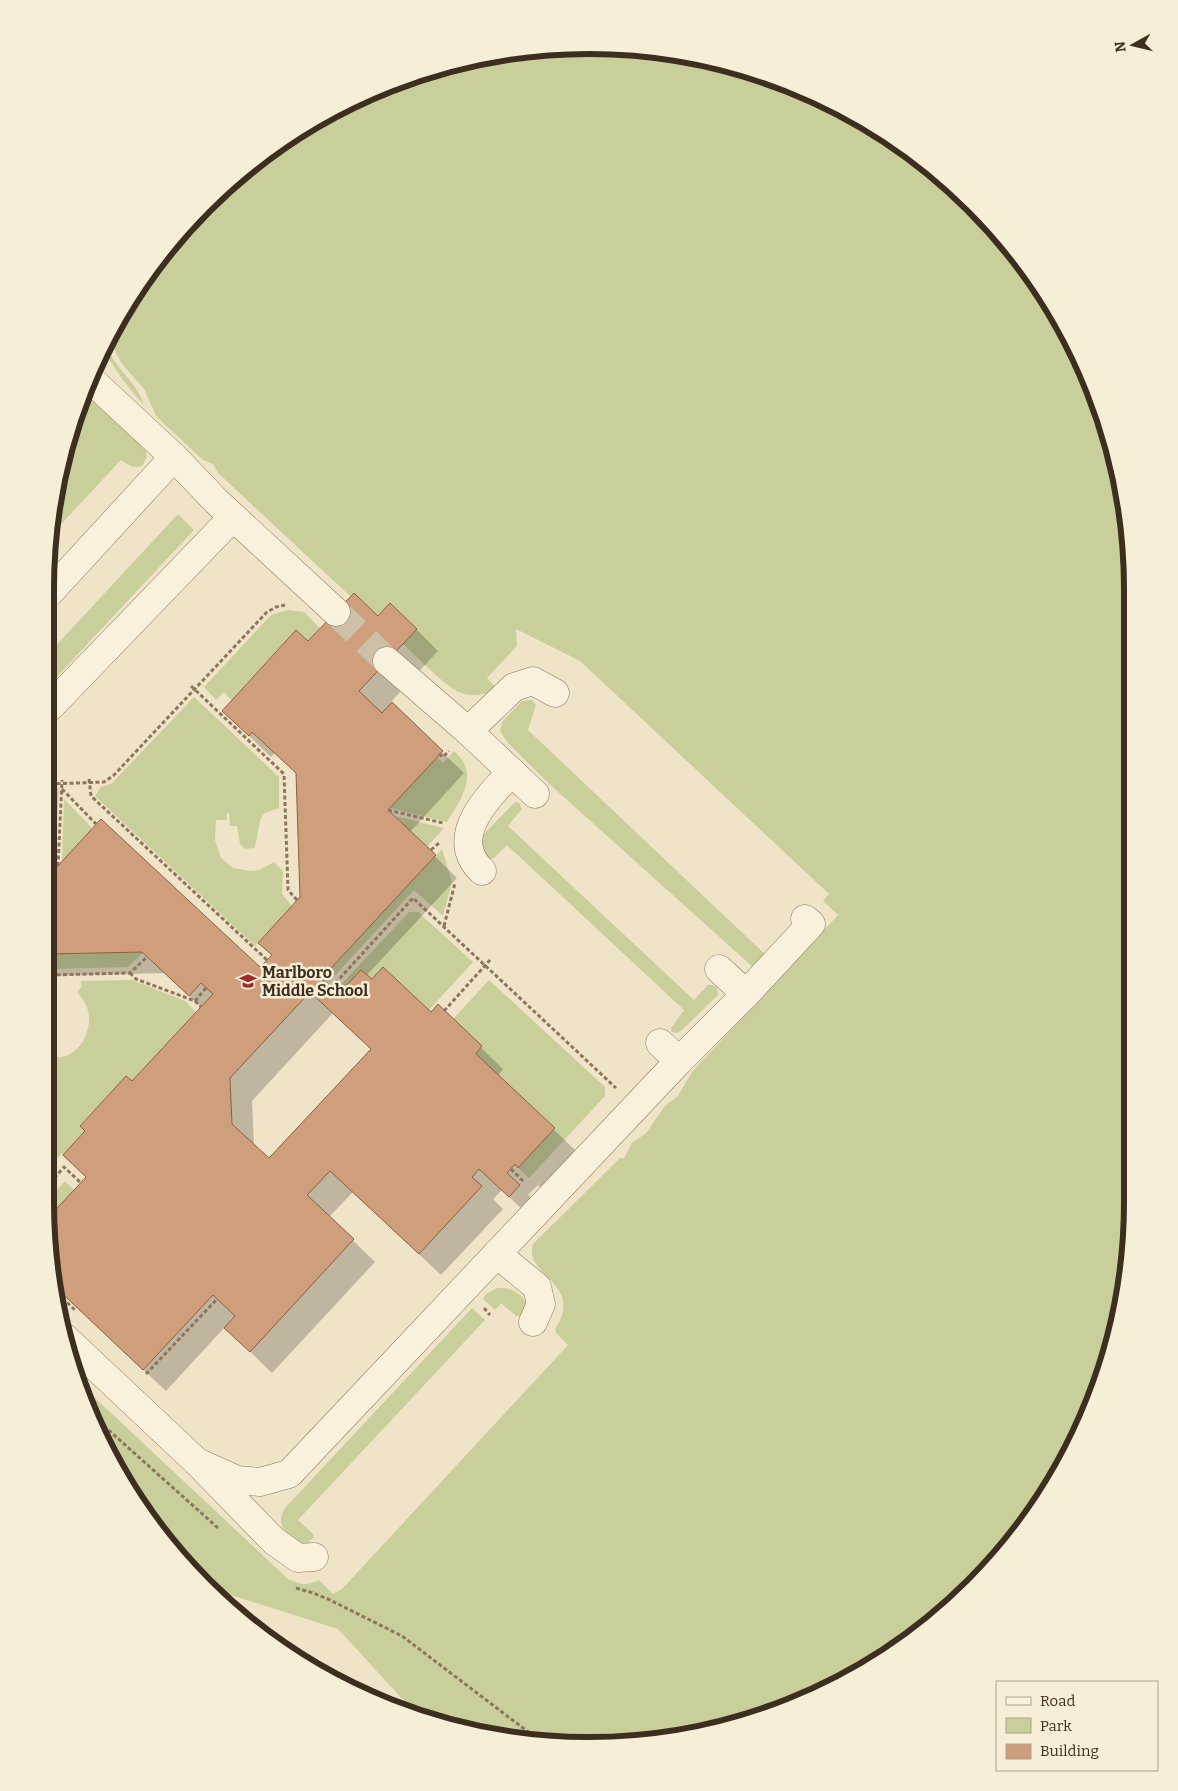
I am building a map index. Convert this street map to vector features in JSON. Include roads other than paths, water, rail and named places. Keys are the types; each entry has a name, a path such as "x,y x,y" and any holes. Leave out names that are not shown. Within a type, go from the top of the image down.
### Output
{"lane":[{"path":"96,381 174,457 216,502 336,612"},
{"path":"54,588 174,457"},
{"path":"54,703 233,517"},
{"path":"387,661 461,738 512,772 534,794"},
{"path":"461,738 514,687 533,681 555,693"},
{"path":"469,873 471,857 468,846 470,829 480,807 512,772"},
{"path":"197,1462 236,1480 260,1482 289,1474 497,1254 670,1052 746,994 811,924 804,919"},
{"path":"719,969 746,994"},
{"path":"497,1254 537,1286 541,1304 533,1322"},
{"path":"74,1346 197,1462 274,1540 298,1558 314,1557"}],"tunnel":[{"path":"336,612 387,661"}],"place":[{"name":"Marlboro Middle School","path":"248,981"}]}
